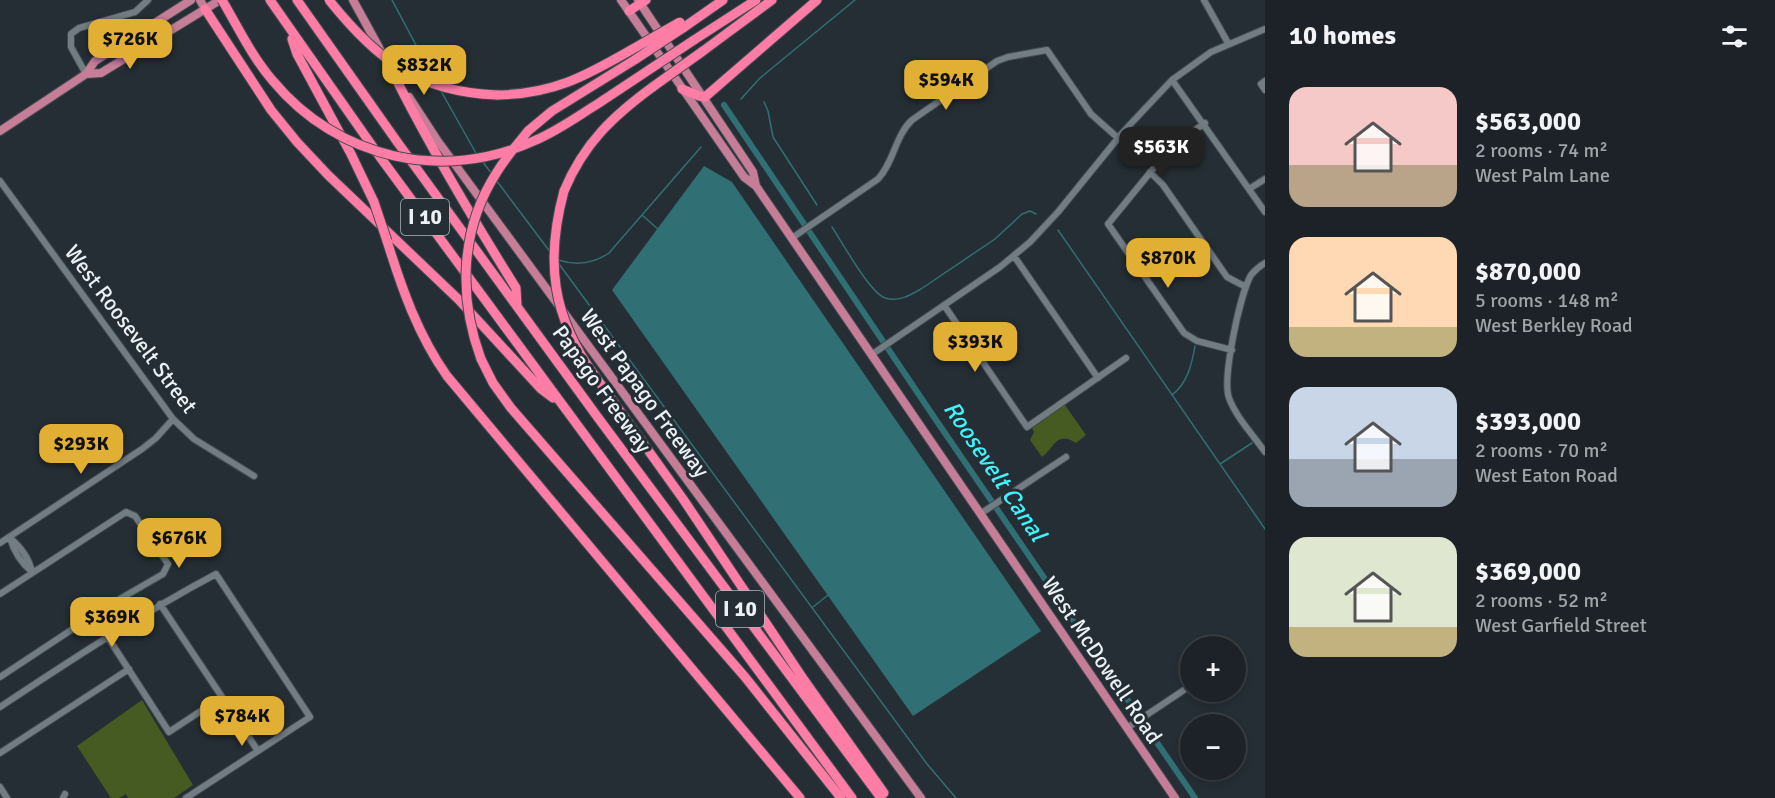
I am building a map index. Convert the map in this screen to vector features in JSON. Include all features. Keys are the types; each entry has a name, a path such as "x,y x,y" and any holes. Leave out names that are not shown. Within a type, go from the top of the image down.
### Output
{"highway":[{"path":"221,0 264,70 283,93 309,117 330,131 370,149 404,159 456,162 491,157 538,140 562,127 756,0"},
{"name":"Papago Freeway","path":"270,0 562,405 852,798"},
{"name":"Papago Freeway","path":"297,0 517,306 881,798"},
{"path":"330,0 364,41 389,62 446,88 471,94 525,94 558,87 633,55"},
{"path":"723,0 633,55 552,111 528,131 490,183 476,216 468,244 465,270 468,313 481,359 493,383 511,408 745,677 841,798"},
{"path":"772,0 625,107 600,132 582,155 564,191 554,235 553,265 556,293 573,344 696,517 796,669 870,771 886,798"},
{"path":"682,89 703,97 709,94 817,0"},
{"path":"629,11 641,1"},
{"path":"206,9 271,110 297,142 328,175 452,292 541,389 562,405"},
{"path":"289,28 297,54 374,202 412,315 435,358 452,383 800,798"},
{"path":"390,67 417,122 450,180 516,288 517,306"}],"main road":[{"path":"0,131 86,74 94,61 191,0"},
{"path":"200,0 206,9"},
{"path":"86,74 101,74 221,0"},
{"name":"West Papago Freeway","path":"353,0 390,67 437,140 921,798"},
{"name":"West McDowell Road","path":"621,0 744,177 756,186 1174,798"},
{"name":"West McDowell Road","path":"641,1 753,172 756,186"}],"street":[{"path":"86,74 71,47 71,34 79,28 135,12 148,0"},
{"path":"1204,0 1228,43"},
{"path":"871,355 1014,256 1041,231 1118,138 1172,80 1191,64 1228,43 1265,29"},
{"path":"792,238 874,183 882,175 906,127 912,120 1004,57 1047,50 1091,114 1118,138"},
{"path":"1172,80 1265,212"},
{"path":"1204,123 1171,147 1108,224 1184,333 1197,342 1232,350"},
{"path":"1150,172 1163,185 1227,277 1246,287"},
{"path":"1249,189 1265,179"},
{"name":"West Roosevelt Street","path":"0,181 173,419 194,439 254,476"},
{"path":"1014,256 1098,378"},
{"path":"1265,263 1255,270 1246,287 1226,382 1229,398 1262,442 1265,452"},
{"path":"944,306 1027,427 1126,358"},
{"path":"0,543 142,449 156,438 173,419"},
{"path":"980,514 1066,457"},
{"path":"0,594 126,512 135,516 168,564 163,574 106,607 0,677"},
{"path":"9,537 19,545 30,561 32,572"},
{"path":"0,707 107,636 216,574 310,717 186,798"},
{"path":"160,604 258,751"},
{"path":"107,636 169,732 222,697"},
{"path":"0,753 129,669"},
{"path":"1127,728 1180,693"},
{"path":"0,787 7,798"}],"green space":[{"path":"1065,405 1086,435 1076,443 1064,439 1056,442 1042,457 1030,440 1034,432 1032,428"},
{"path":"142,700 193,785 174,798 128,798 126,794 119,798 111,798 77,746"}],"water":[{"path":"704,166 732,182 1041,631 913,716 612,290"}],"waterway":[{"path":"392,0 434,79"},
{"path":"741,99 760,78 855,0"},
{"path":"441,91 477,155"},
{"path":"764,102 773,137 817,205"},
{"name":"Roosevelt Canal","path":"724,105 1195,798"},
{"path":"558,260 585,263 597,260 609,253 701,147"},
{"path":"482,161 492,174"},
{"path":"496,180 551,253"},
{"path":"832,227 872,287 885,298 899,299 921,289 995,239 1022,214 1030,211 1036,214"},
{"path":"642,215 659,230"},
{"path":"1058,230 1265,529"},
{"path":"559,264 927,764 956,798"},
{"path":"1172,395 1185,379 1195,346"},
{"path":"1220,464 1252,443"},
{"path":"813,607 828,595"}]}
